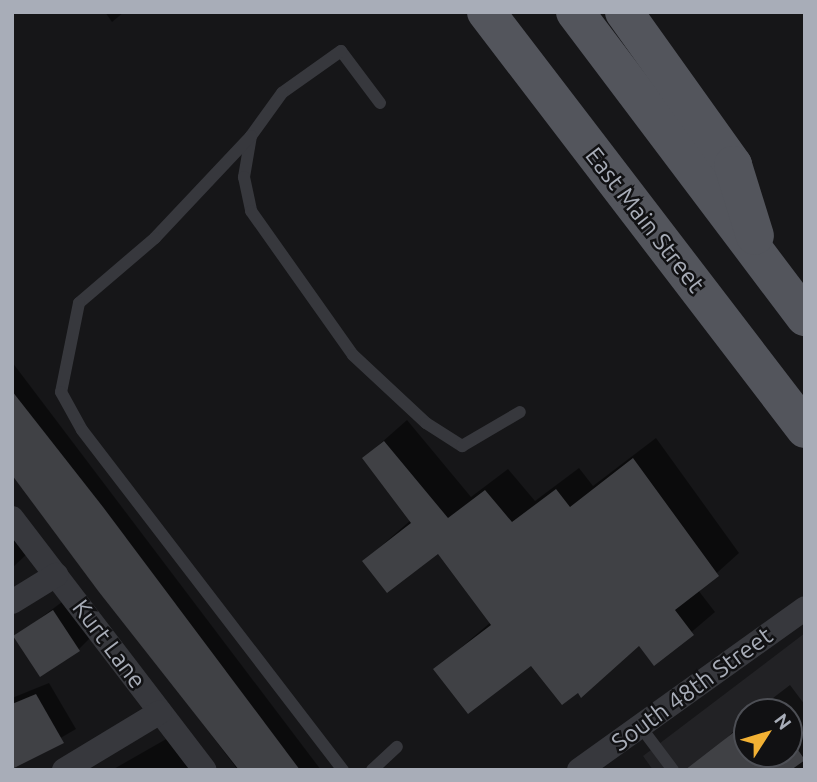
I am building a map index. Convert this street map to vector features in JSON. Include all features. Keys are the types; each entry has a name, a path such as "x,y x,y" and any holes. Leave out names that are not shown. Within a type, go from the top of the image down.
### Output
{"main road":[{"path":"575,12 805,317"},
{"path":"624,12 733,165 764,265"},
{"name":"East Main Street","path":"495,16 805,429"}],"street":[{"name":"Kurt Lane","path":"12,518 205,770"},
{"path":"12,602 56,575"},
{"name":"South 48th Street","path":"582,769 805,608"},
{"path":"64,770 160,712"}],"lane":[{"path":"343,770 82,430 61,392 79,303 155,238 251,136 282,93 341,51 380,103"},
{"path":"251,136 244,177 251,211 353,355 426,423 463,446 520,412"},
{"path":"640,726 673,770"},
{"path":"372,770 397,747"}],"shaded area":[{"path":"805,633 805,770 653,770 643,756"}],"building":[{"path":"12,391 103,507 300,770 239,770 99,592 12,475"},
{"path":"384,441 448,518 485,490 512,522 556,489 570,507 633,458 719,576 675,610 694,635 654,666 639,646 581,698 578,693 562,705 531,666 468,714 433,669 491,625 438,554 387,593 362,561 411,523 362,458"},
{"path":"53,610 80,651 40,677 13,636"},
{"path":"36,694 64,743 12,769 12,704"},
{"path":"733,733 733,768 794,768 791,770 685,770"}]}
